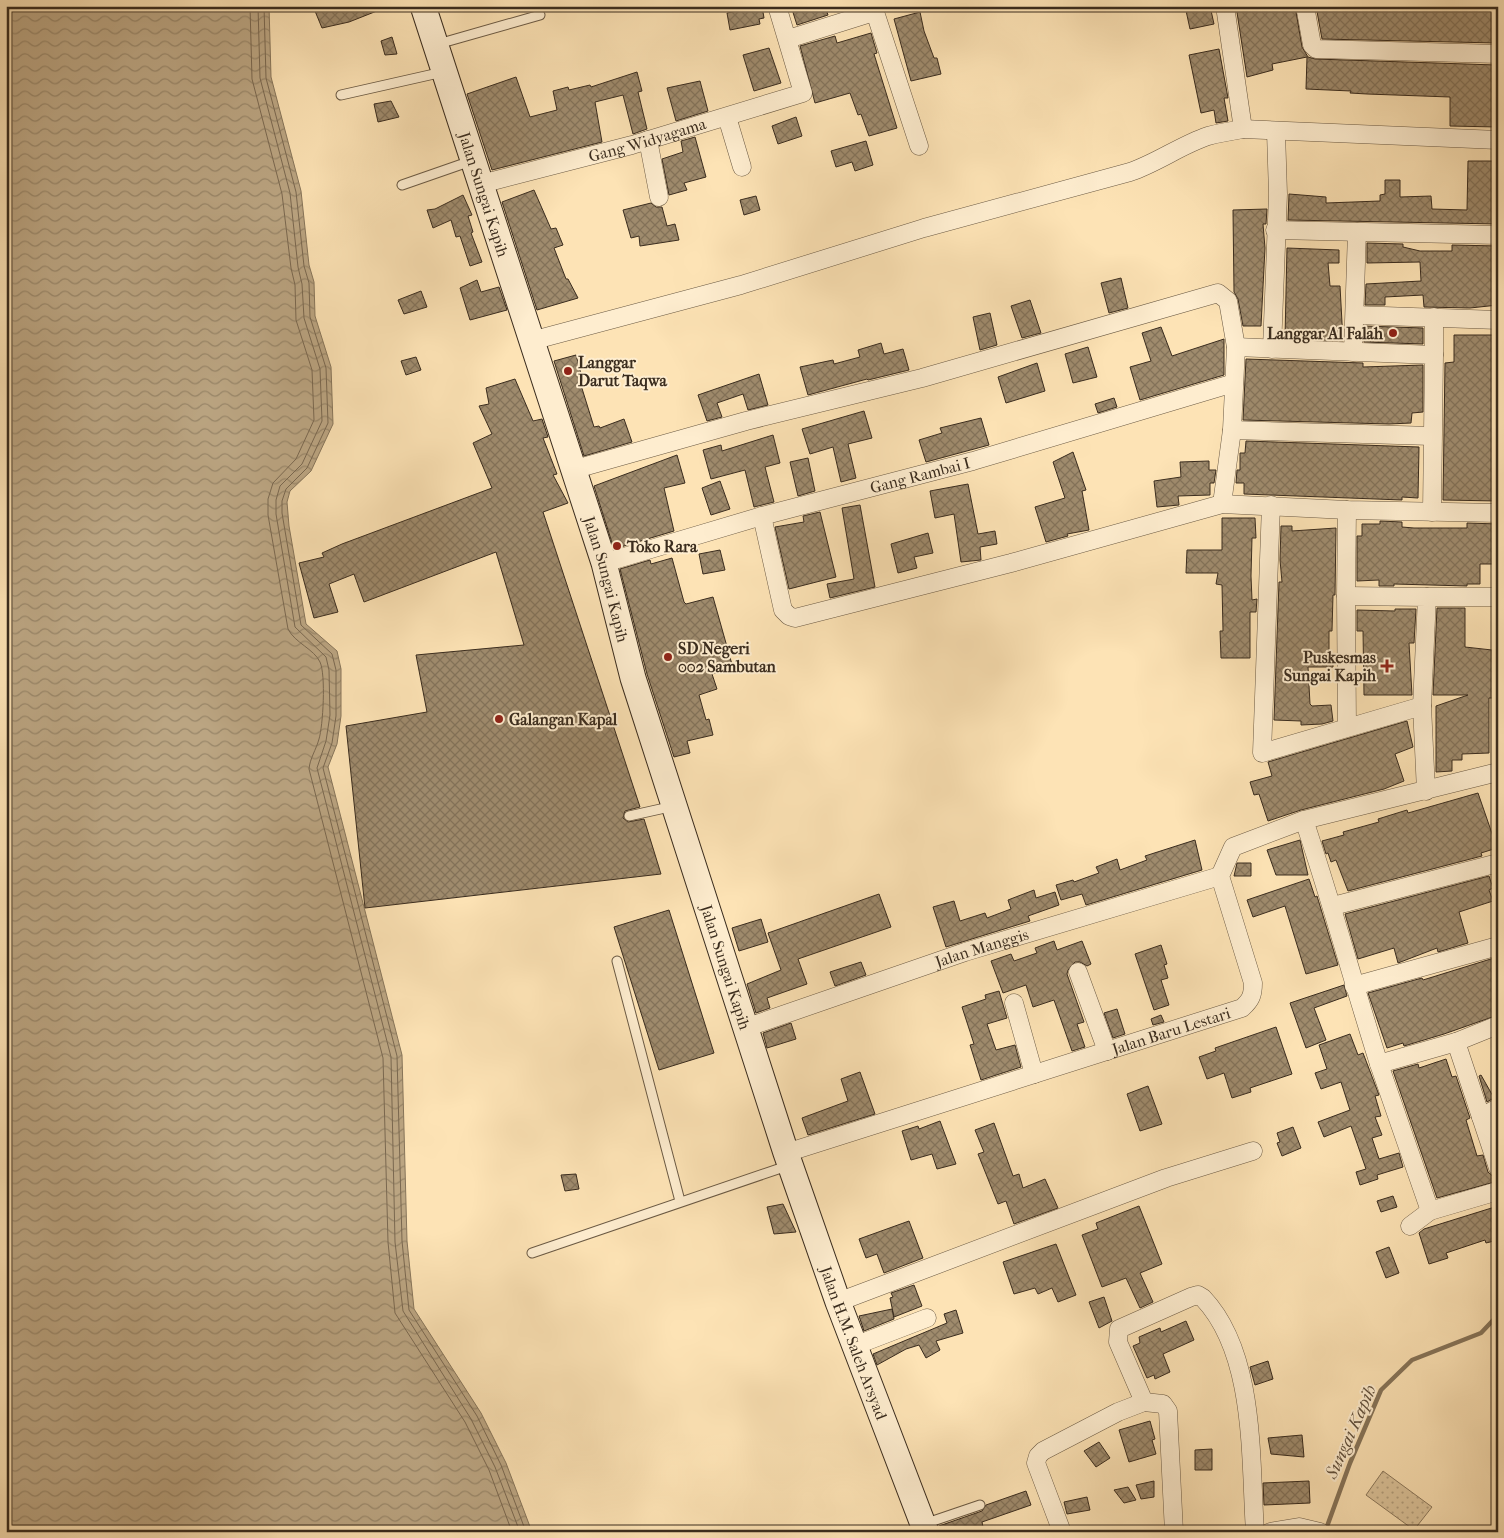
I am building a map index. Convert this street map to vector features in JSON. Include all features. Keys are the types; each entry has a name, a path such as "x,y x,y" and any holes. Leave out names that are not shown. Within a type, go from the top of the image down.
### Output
{"street":[{"name":"Jalan Sungai Kapih","path":"423,6 572,470 604,563 633,678 788,1159"},
{"path":"777,6 788,39 874,9 919,146"},
{"path":"1224,6 1243,129"},
{"path":"1305,6 1312,45 1316,49 1498,54"},
{"name":"Gang Widyagama","path":"481,184 648,140 794,98 803,93 788,39"},
{"path":"727,117 742,167"},
{"path":"531,341 741,284 924,228 1130,172 1152,165 1208,136 1243,129 1276,132 1498,140"},
{"path":"1272,349 1275,230 1278,194 1276,132"},
{"path":"648,140 659,197"},
{"path":"1275,230 1498,234"},
{"path":"1353,352 1358,232"},
{"path":"572,470 746,421 922,378 1218,293 1228,301 1236,347 1232,430 1222,504"},
{"path":"1355,315 1498,320"},
{"path":"1432,512 1434,317"},
{"path":"1236,347 1434,355"},
{"name":"Gang Rambai I","path":"604,563 762,516 973,462 1234,383"},
{"path":"1232,430 1432,436"},
{"path":"762,516 783,610 788,616 795,618 1011,563 1222,504 1347,510 1498,513"},
{"path":"1271,505 1262,753 1422,706"},
{"path":"1347,510 1347,727"},
{"path":"1346,596 1498,597"},
{"path":"1426,791 1422,706 1427,597"},
{"path":"1220,876 1228,855 1236,844 1304,820 1498,772"},
{"path":"1304,820 1333,906 1354,986 1379,1064 1430,1212"},
{"path":"1333,906 1498,863"},
{"name":"Jalan Manggis","path":"745,1028 965,952 1220,876"},
{"name":"Jalan Baru Lestari","path":"788,1159 1034,1074 1242,1008 1250,1001 1253,993 1253,983 1220,876"},
{"path":"1354,986 1498,946"},
{"path":"1078,972 1107,1051"},
{"path":"1014,1003 1034,1074"},
{"path":"1379,1064 1456,1042 1498,1025"},
{"path":"1456,1042 1498,1168"},
{"path":"1481,1117 1498,1108"},
{"path":"838,1302 1166,1178 1253,1151"},
{"name":"Jalan H.M. Saleh Arsyad","path":"788,1159 854,1346 925,1528"},
{"path":"1410,1226 1430,1212 1498,1192"},
{"path":"1144,1402 1118,1342 1119,1329 1198,1295 1208,1303 1225,1332 1242,1377 1248,1408 1255,1532"},
{"path":"854,1346 927,1318"},
{"path":"1062,1532 1036,1463 1038,1456 1043,1451 1118,1412 1144,1402 1163,1404 1168,1411 1174,1532"},
{"path":"1270,1532 1309,1529"}],"lane":[{"path":"436,45 540,15"},
{"path":"341,95 444,72"},
{"path":"402,184 473,160"},
{"path":"630,816 674,806"},
{"path":"617,961 680,1201"},
{"path":"532,1253 680,1201 788,1159"},
{"path":"925,1528 980,1505"}],"shaded area":[{"path":"1383,1471 1432,1507 1414,1530 1366,1495"}],"water":[{"path":"6,6 269,6 271,77 301,191 309,265 314,282 315,316 331,367 333,424 311,471 290,491 287,502 289,526 306,624 337,651 341,669 341,716 337,744 328,767 402,1055 407,1241 414,1309 481,1413 506,1463 532,1532 6,1532"}],"building":[{"path":"328,6 387,7 349,22 322,28 315,11"},
{"path":"762,6 764,18 759,19 760,24 730,30 727,13"},
{"path":"791,6 825,6 828,15 797,25"},
{"path":"1185,6 1210,6 1214,24 1190,29"},
{"path":"1236,6 1295,6 1302,47 1308,57 1315,59 1496,65 1498,127 1450,126 1450,97 1367,94 1350,93 1351,91 1306,89 1307,57 1272,64 1273,70 1247,77"},
{"path":"1316,6 1498,6 1496,43 1322,39"},
{"path":"920,12 924,31 934,58 937,58 941,74 911,81 894,19"},
{"path":"871,33 877,53 874,54 897,128 869,136 861,114 858,115 850,93 815,103 800,46 835,36 837,43"},
{"path":"392,37 397,54 385,55 381,41"},
{"path":"769,48 781,83 754,91 743,55"},
{"path":"1219,49 1228,98 1224,98 1228,121 1216,123 1214,110 1201,113 1189,55"},
{"path":"637,72 642,91 638,92 647,129 633,134 623,95 595,102 602,142 492,170 467,94 516,77 530,117 557,110 553,91 568,87 569,90 590,85 591,87"},
{"path":"700,81 708,111 676,121 667,88"},
{"path":"391,101 399,117 378,122 374,104"},
{"path":"796,117 802,136 778,144 772,126"},
{"path":"695,137 706,177 684,183 687,190 669,195 662,159 683,152 681,141"},
{"path":"866,141 873,165 855,171 852,162 836,167 831,151"},
{"path":"1468,161 1498,161 1498,224 1288,220 1289,194 1326,197 1326,203 1380,201 1380,195 1385,194 1385,180 1400,180 1400,197 1431,196 1432,209 1467,210"},
{"path":"534,190 551,229 556,228 563,245 554,248 566,279 568,279 578,298 537,310 502,202"},
{"path":"463,195 472,215 468,216 473,232 471,233 482,262 470,266 460,236 456,237 451,220 433,228 427,210 435,209"},
{"path":"756,196 760,210 744,215 740,200"},
{"path":"651,203 656,207 662,207 667,226 675,224 679,240 640,246 639,236 631,238 623,210"},
{"path":"1267,209 1266,224 1263,224 1265,248 1261,326 1243,326 1238,299 1234,292 1233,210"},
{"path":"1367,243 1403,244 1403,247 1420,251 1452,251 1452,245 1498,246 1498,305 1470,308 1424,307 1423,295 1385,297 1385,305 1365,305 1366,284 1421,281 1420,262 1367,263"},
{"path":"1287,248 1339,250 1339,263 1328,263 1330,286 1340,286 1343,341 1285,338"},
{"path":"1121,278 1128,308 1109,313 1101,283"},
{"path":"477,280 481,292 499,287 507,310 470,320 460,288"},
{"path":"421,291 427,307 404,314 398,300"},
{"path":"1030,300 1041,333 1022,338 1011,306"},
{"path":"990,313 997,345 980,350 973,317"},
{"name":"Langgar Al Falah","path":"1364,326 1423,328 1423,344 1364,342"},
{"path":"1161,327 1172,356 1224,339 1224,375 1140,400 1130,367 1151,361 1142,333"},
{"path":"1454,335 1498,335 1498,501 1443,500 1445,363 1454,362"},
{"path":"881,343 884,354 903,349 909,370 808,395 800,367 833,360 834,364 860,357 858,350"},
{"path":"1088,347 1097,377 1073,383 1065,354"},
{"path":"576,355 583,381 580,382 594,427 599,426 600,428 624,419 632,442 584,456 554,361"},
{"path":"416,357 421,370 406,375 401,361"},
{"path":"1246,359 1363,363 1363,367 1423,365 1423,412 1412,413 1411,423 1389,424 1243,420"},
{"path":"1037,363 1045,391 1006,403 998,377"},
{"path":"759,374 768,405 748,410 743,394 717,403 722,417 707,421 698,395"},
{"name":"Galangan Kapal","path":"515,379 533,421 542,419 548,437 543,438 557,474 553,475 568,503 543,512 640,807 625,811 623,818 628,822 644,819 661,874 365,908 346,726 427,712 416,655 524,645 496,552 364,602 354,574 329,584 338,612 314,618 299,563 324,557 322,553 342,544 492,488 473,443 492,434 479,406 489,404 486,388"},
{"path":"1114,398 1117,407 1098,413 1095,404"},
{"path":"864,411 872,438 848,444 856,478 841,482 833,447 810,454 802,429"},
{"path":"981,418 989,445 926,462 919,440 942,433 940,428"},
{"path":"773,435 780,463 765,467 774,502 754,507 745,470 711,479 703,450 721,445 722,451"},
{"path":"1246,441 1419,447 1418,498 1402,497 1402,500 1244,494 1244,483 1236,483 1237,470 1240,470 1240,453 1245,453"},
{"path":"1073,452 1086,490 1082,491 1089,530 1067,534 1068,536 1046,542 1035,507 1065,498 1053,462"},
{"path":"677,455 685,483 664,488 674,531 614,549 594,486"},
{"path":"808,458 815,491 798,496 790,462"},
{"path":"1209,461 1209,470 1216,470 1214,483 1210,483 1210,495 1178,496 1179,505 1157,507 1154,481 1181,477 1180,462"},
{"path":"720,481 730,509 711,515 702,488"},
{"path":"968,484 978,534 995,531 997,544 980,547 981,560 961,562 954,514 935,518 930,491"},
{"path":"860,505 875,587 830,598 827,584 854,579 842,508"},
{"path":"820,512 836,577 789,589 775,527 804,522 803,516"},
{"path":"1222,518 1255,518 1256,538 1252,538 1251,576 1252,600 1257,599 1256,612 1250,612 1250,658 1221,658 1220,631 1223,631 1222,585 1216,584 1218,573 1186,573 1187,550 1222,550"},
{"path":"1380,521 1402,522 1402,527 1414,528 1467,528 1467,523 1498,524 1495,564 1480,564 1480,584 1467,584 1467,586 1394,584 1394,586 1379,586 1379,580 1357,581 1357,536 1362,536 1362,524 1380,524"},
{"path":"1281,526 1292,526 1292,531 1336,528 1335,595 1333,595 1332,631 1329,631 1329,654 1333,654 1333,667 1308,667 1310,704 1312,706 1331,705 1333,721 1322,724 1301,725 1301,721 1274,720 1279,582 1282,582 1280,560"},
{"path":"928,533 933,553 914,557 917,568 898,573 891,544"},
{"path":"720,550 725,570 703,574 699,554"},
{"path":"672,558 686,604 713,597 733,668 712,674 717,689 699,695 706,720 709,719 713,735 687,741 690,753 674,757 647,674 620,569 650,560 651,564"},
{"path":"1437,608 1465,608 1465,647 1492,650 1493,682 1496,682 1496,698 1489,698 1489,753 1462,754 1462,760 1452,760 1452,771 1436,772 1436,706 1468,695 1433,695"},
{"name":"Puskesmas Sungai Kapih","path":"1395,609 1416,609 1414,643 1409,643 1412,695 1364,695 1363,631 1357,631 1357,610 1395,611"},
{"path":"1407,721 1413,747 1395,754 1404,781 1384,789 1301,810 1268,821 1259,794 1254,795 1250,782 1272,776 1268,762"},
{"path":"1478,793 1497,848 1481,853 1482,856 1348,891 1336,860 1331,862 1328,853 1326,854 1322,841 1344,835 1343,832 1379,822 1378,819 1407,810 1408,813"},
{"path":"1195,840 1202,870 1086,905 1082,894 1061,900 1056,885 1073,880 1074,882 1099,873 1096,867 1117,859 1120,870 1147,860 1145,856"},
{"path":"1300,840 1308,875 1276,875 1267,850"},
{"path":"1237,863 1251,863 1251,876 1234,876"},
{"path":"1489,876 1493,888 1489,890 1493,901 1459,912 1468,943 1438,952 1437,948 1398,963 1394,948 1358,959 1345,914"},
{"path":"1309,879 1315,897 1317,896 1338,965 1306,974 1285,906 1253,917 1247,900"},
{"path":"1034,890 1036,898 1055,892 1059,905 1028,916 1030,921 946,947 933,907 954,901 960,921 985,913 987,918 1011,909 1008,900"},
{"path":"879,894 891,927 798,959 807,984 767,998 770,1008 756,1013 747,984 781,970 768,933"},
{"path":"669,910 714,1053 659,1070 614,927"},
{"path":"761,919 768,942 739,951 732,928"},
{"path":"1054,941 1057,950 1082,941 1091,964 1087,966 1080,962 1075,962 1067,974 1084,1022 1077,1024 1085,1047 1072,1051 1054,1000 1033,1007 1026,985 1003,993 991,961 1011,954 1014,961 1037,953 1035,948"},
{"path":"1161,945 1167,964 1164,965 1168,978 1161,980 1169,1005 1154,1010 1135,954"},
{"path":"1494,958 1498,967 1498,1015 1404,1046 1403,1043 1387,1048 1368,993 1422,978 1423,980"},
{"path":"861,962 866,975 835,986 830,972"},
{"path":"1344,985 1347,996 1314,1008 1326,1040 1306,1048 1290,1003"},
{"path":"999,991 1007,1018 987,1024 996,1050 1015,1045 1021,1067 981,1080 970,1045 974,1044 962,1007 986,999 985,995"},
{"path":"1117,1009 1125,1034 1113,1038 1104,1013"},
{"path":"1161,1015 1164,1022 1153,1025 1151,1019"},
{"path":"791,1023 796,1039 767,1048 763,1033"},
{"path":"1276,1027 1292,1074 1250,1088 1251,1092 1232,1098 1224,1073 1207,1079 1199,1057 1216,1051 1215,1048"},
{"path":"1350,1034 1358,1055 1363,1053 1379,1095 1375,1096 1381,1116 1375,1117 1382,1135 1372,1138 1379,1159 1399,1153 1403,1167 1377,1175 1378,1179 1360,1185 1356,1172 1366,1169 1351,1126 1324,1137 1318,1122 1350,1110 1341,1082 1321,1089 1315,1073 1327,1069 1319,1045"},
{"path":"1446,1059 1452,1077 1456,1076 1470,1118 1466,1120 1477,1156 1483,1155 1488,1172 1498,1181 1437,1198 1393,1071 1418,1064 1419,1068"},
{"path":"860,1072 875,1114 808,1135 802,1118 848,1101 841,1079"},
{"path":"1481,1075 1494,1098 1487,1102 1479,1076"},
{"path":"1148,1086 1162,1124 1140,1131 1127,1094"},
{"path":"940,1121 956,1164 937,1169 932,1154 911,1160 902,1131 918,1126 919,1129"},
{"path":"994,1123 1013,1176 1019,1174 1023,1188 1045,1179 1058,1208 1014,1224 1006,1201 998,1204 978,1154 984,1152 975,1130"},
{"path":"1293,1127 1301,1148 1282,1156 1277,1143 1280,1142 1277,1133"},
{"path":"576,1174 579,1189 565,1191 561,1175"},
{"path":"1393,1196 1397,1207 1381,1212 1377,1201"},
{"path":"783,1204 796,1232 774,1234 767,1207"},
{"path":"1139,1206 1162,1264 1140,1273 1153,1302 1140,1308 1126,1278 1102,1287 1082,1235 1098,1229 1096,1223"},
{"path":"1498,1206 1498,1240 1486,1243 1485,1240 1446,1253 1448,1258 1429,1264 1419,1233 1424,1229"},
{"path":"909,1221 923,1258 884,1273 877,1254 866,1258 859,1239"},
{"path":"1056,1244 1076,1295 1058,1302 1052,1288 1038,1294 1035,1288 1014,1294 1003,1262"},
{"path":"1389,1247 1399,1273 1386,1278 1376,1252"},
{"path":"914,1285 922,1306 894,1317 890,1298 893,1297 891,1293"},
{"path":"1104,1297 1112,1321 1099,1328 1089,1302"},
{"path":"892,1309 894,1319 864,1331 859,1316"},
{"path":"956,1310 963,1333 936,1341 940,1350 926,1358 919,1345 906,1349 877,1365 873,1354 947,1323 944,1314"},
{"path":"1186,1321 1194,1340 1163,1354 1170,1372 1155,1379 1154,1375 1147,1378 1133,1346 1140,1343 1139,1337 1160,1328 1161,1332"},
{"path":"1268,1361 1273,1379 1255,1385 1250,1367"},
{"path":"1150,1421 1155,1439 1152,1440 1156,1454 1129,1462 1119,1430"},
{"path":"1302,1435 1304,1457 1271,1454 1268,1438"},
{"path":"1099,1442 1110,1458 1096,1467 1084,1451"},
{"path":"1212,1449 1212,1470 1195,1470 1195,1450"},
{"path":"1154,1481 1154,1497 1141,1499 1136,1485"},
{"path":"1309,1481 1310,1503 1264,1505 1263,1483"},
{"path":"1128,1487 1136,1500 1124,1503 1114,1490"},
{"path":"1026,1491 1031,1505 982,1522 984,1532 940,1532 939,1526 982,1511 986,1505"},
{"path":"1087,1497 1090,1510 1067,1514 1064,1502"}],"waterway":[{"name":"Sungai Kapih","path":"1325,1532 1350,1463 1381,1390 1412,1360 1481,1333 1498,1315"}],"place":[{"name":"Langgar Al Falah","path":"1393,333"},
{"name":"Langgar Darut Taqwa","path":"568,371"},
{"name":"Toko Rara","path":"617,546"},
{"name":"SD Negeri 002 Sambutan","path":"668,657"},
{"name":"Puskesmas Sungai Kapih","path":"1387,666"},
{"name":"Galangan Kapal","path":"499,719"}]}
